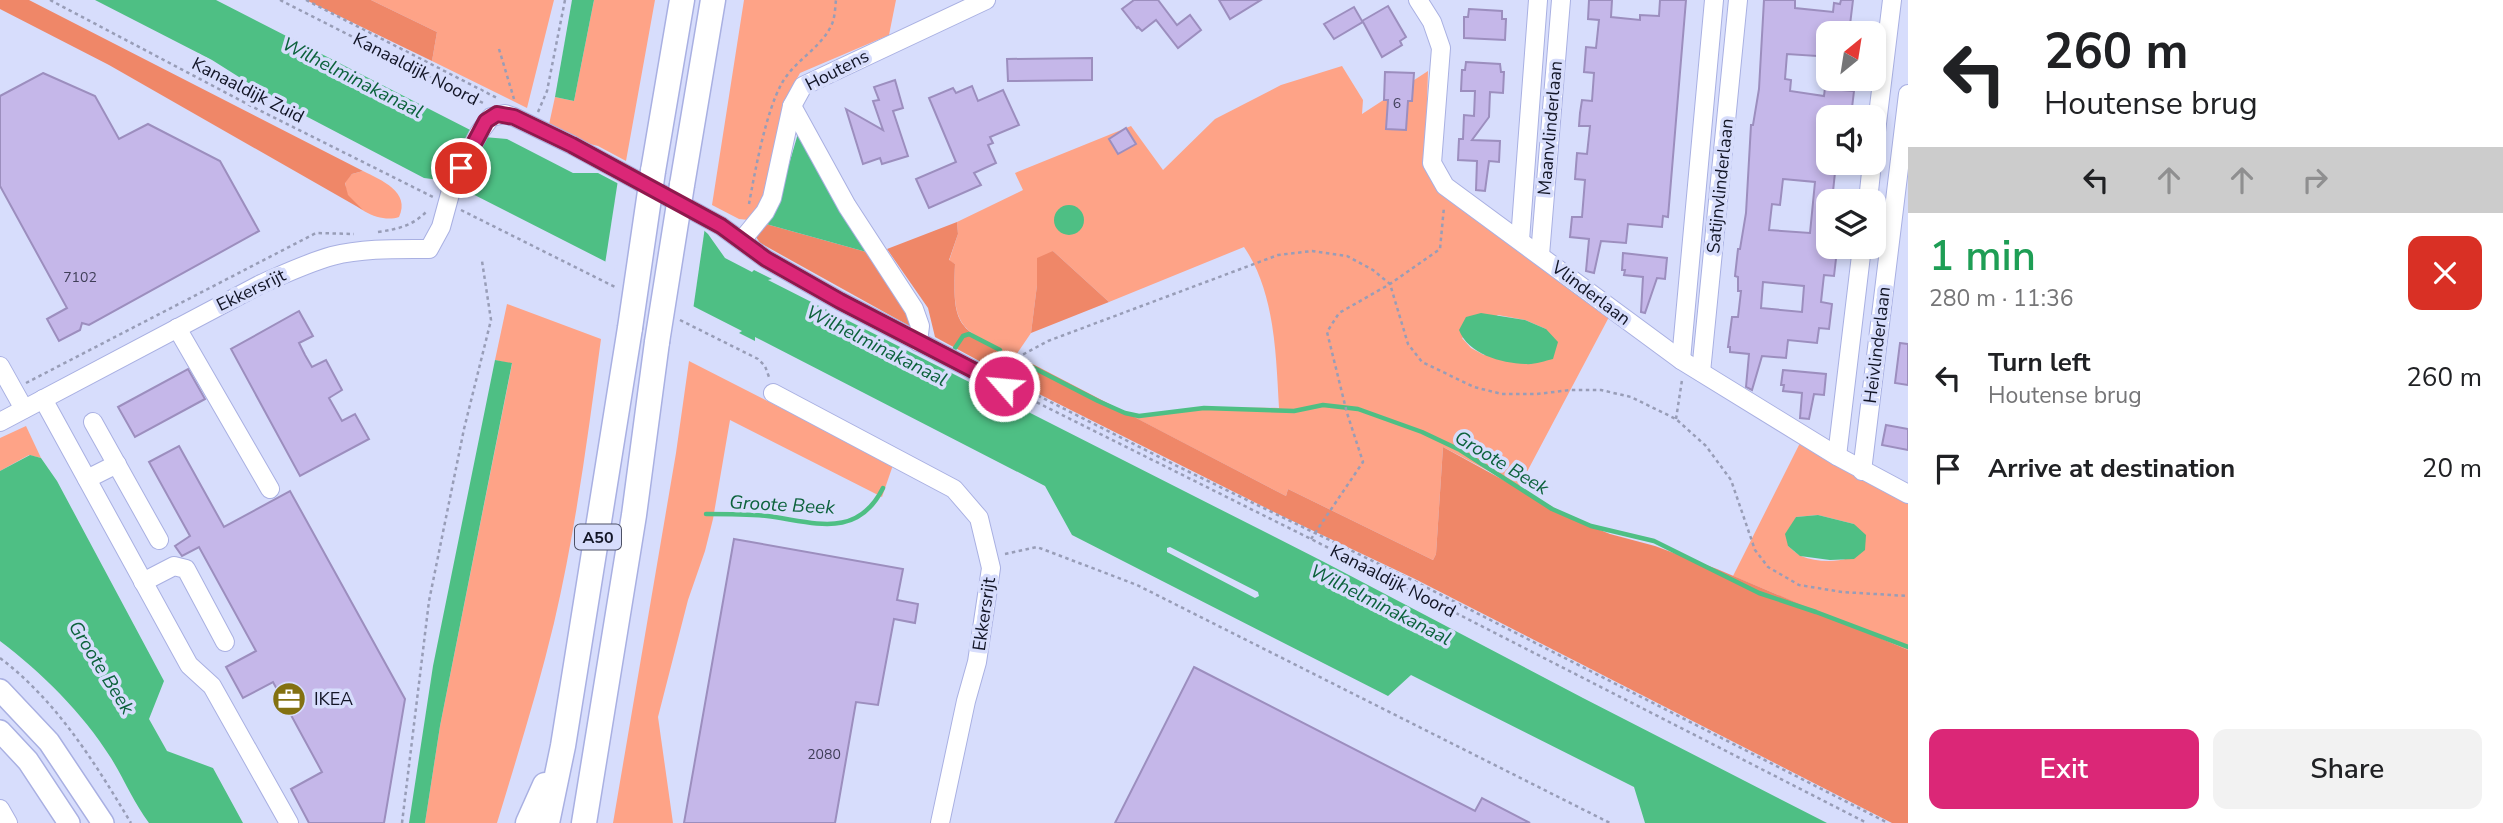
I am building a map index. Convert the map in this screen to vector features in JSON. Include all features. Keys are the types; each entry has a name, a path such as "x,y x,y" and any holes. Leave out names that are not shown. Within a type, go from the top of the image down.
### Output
{"highway":[{"name":"A50","path":"547,823 563,746 682,0"},
{"name":"A50","path":"584,823 634,515 657,342 713,0"},
{"name":"A50","path":"528,823 563,746"}],"main road":[{"path":"0,690 49,742 103,823"},
{"path":"0,730 28,761 69,823"}],"street":[{"name":"Houtens","path":"742,240 765,212 772,198 792,106 799,89 809,81 986,0"},
{"path":"1418,0 1432,22 1441,48 1432,163 1446,186"},
{"name":"Maanvlinderlaan","path":"1520,240 1538,0"},
{"name":"Maanvlinderlaan","path":"1540,256 1561,0"},
{"name":"Satijnvlinderlaan","path":"1683,361 1714,0"},
{"name":"Satijnvlinderlaan","path":"1701,372 1738,0"},
{"path":"1879,105 1892,0"},
{"name":"Heivlinderlaan","path":"1862,471 1908,94"},
{"path":"792,106 847,206 914,309 920,326 918,342"},
{"path":"509,115 532,124 721,226 766,259 918,342 1008,383"},
{"name":"Ekkersrijt","path":"0,422 296,268 334,256 383,250 429,249 441,227 453,183 480,133 491,117 509,115"},
{"name":"Vlinderlaan","path":"1446,186 1683,361 1862,471 1908,494"},
{"name":"Heivlinderlaan","path":"1837,456 1861,259"},
{"path":"177,328 270,489"},
{"path":"0,366 24,409"},
{"name":"Ekkersrijt","path":"773,393 954,489 979,518 991,568 977,662 940,823"},
{"path":"43,399 188,665 212,686 289,823"},
{"path":"93,422 159,540"},
{"path":"87,479 117,464"},
{"path":"143,582 174,566 186,569 225,642"},
{"path":"0,809 8,823"}],"path":[{"name":"Kanaaldijk Zuid","path":"50,0 437,200"},
{"name":"Kanaaldijk Noord","path":"280,0 509,115"},
{"path":"306,0 496,97 502,101 509,115"},
{"path":"532,124 547,91 565,0"},
{"path":"499,49 514,98 509,115"},
{"path":"1311,539 1363,462 1347,413 1327,332 1339,313 1390,284 1440,249 1446,186"},
{"path":"1888,823 1316,532 1008,383 1022,355 1036,346 1278,255 1312,251 1347,256 1373,270 1390,284 1408,344 1422,362 1474,387 1502,394 1601,390 1632,397 1676,419 1706,446 1731,480 1755,550 1768,568 1799,584 1842,592 1908,596"},
{"path":"402,823 429,601 464,429 491,320 482,261"},
{"path":"1676,419 1683,361"},
{"name":"Kanaaldijk Noord","path":"1008,383 1867,823"},
{"path":"988,557 1037,547 1137,585 1610,823"},
{"path":"0,659 35,690 71,730 131,823"}],"shaded area":[{"path":"0,0 29,0 363,171 352,174 345,183 348,195 363,210 109,65 0,9"},
{"path":"306,0 371,0 437,32 432,61"},
{"path":"371,0 554,0 527,108 432,61 437,32"},
{"path":"594,0 655,0 626,161 598,146 569,139 548,129 555,97 574,101"},
{"path":"744,0 896,0 889,35 800,73 781,124 767,199 749,220 739,219 712,205"},
{"path":"1342,66 1363,100 1362,114 1428,71 1425,169 1609,317 1519,487 1443,447 1436,554 1433,560 1288,489 1286,496 1134,417 1206,409 1279,408 1275,346 1268,304 1254,265 1244,247 1109,302 1053,251 1037,285 1031,333 1014,358 971,332 958,315 954,286 955,264 949,261 958,234 957,222 1023,190 1015,173 1131,126 1163,170 1215,119 1281,85","holes":["1498,315 1525,320 1546,329 1484,355 1471,348 1462,338"]},
{"path":"363,171 398,194 402,208 399,217 377,217 351,200 345,182 352,174"},
{"path":"957,222 958,234 949,260 955,264 954,286 958,315 970,332 1014,358 1005,375 935,337 928,308 887,249"},
{"path":"766,224 870,253 897,289 913,328 760,243 756,237"},
{"path":"1053,251 1109,302 1031,333 1037,285 1037,258"},
{"path":"507,304 601,339 581,481 554,623 497,823 425,823 440,726 512,364 495,360"},
{"path":"1023,359 1286,496 1288,489 1433,560 1436,554 1443,447 1580,522 1717,569 1908,650 1908,823 1892,823 1415,579 1282,516 1013,381"},
{"path":"689,361 893,465 882,497 730,420 713,519 688,600 658,717 673,823 613,823 676,453"},
{"path":"26,426 41,458 29,455 0,471 0,438"},
{"path":"1800,443 1908,502 1908,650 1733,576","holes":["1818,515 1854,524 1865,549 1851,557 1835,561 1817,560 1801,556 1788,546 1796,517"]}],"water":[{"name":"Wilhelminakanaal","path":"95,0 216,0 484,137 507,139 573,173 598,173 699,226 725,258 772,279 768,280 1326,563 1827,823 1645,823 1634,787 1411,675 1388,696 1072,535 1045,486 755,337 755,341 739,333 742,331 447,181 424,178 277,101 212,60","holes":["1170,547 1258,592 1259,596 1255,598 1167,552 1167,548"]},
{"path":"572,0 594,0 574,101 555,97"},
{"path":"799,130 813,151 841,214 870,253 766,224 783,185"},
{"path":"1069,205 1079,210 1084,220 1079,230 1069,235 1059,230 1054,220 1059,210"},
{"path":"1481,313 1525,320 1546,329 1558,342 1553,359 1532,364 1516,363 1486,356 1478,351 1463,338 1459,330 1466,317"},
{"path":"495,360 512,363 440,726 425,823 409,823 433,666"},
{"path":"30,455 41,458 57,481 164,681 149,719 167,751 213,768 243,823 149,823 100,741 74,709 31,666 0,641 0,471"},
{"path":"1818,515 1854,524 1866,535 1865,550 1854,559 1830,560 1800,556 1788,546 1785,534 1796,517"}],"pier":[{"path":"618,180 705,227 693,310 605,264"}],"building":[{"path":"1134,0 1158,0 1177,25 1190,15 1201,30 1178,48 1156,20 1142,31 1137,28 1122,9"},
{"path":"1219,0 1261,0 1230,19"},
{"path":"1589,0 1612,0 1611,17 1640,20 1640,15 1659,16 1660,0 1686,0 1668,217 1663,216 1662,227 1628,224 1626,243 1601,241 1594,273 1586,271 1589,239 1570,237 1572,217 1582,217 1585,180 1575,179 1577,153 1587,154 1590,126 1579,126 1582,100 1592,101 1594,73 1584,72 1586,47 1596,48 1599,20 1588,19"},
{"path":"1764,0 1795,0 1795,8 1833,12 1834,3 1853,0 1850,21 1816,21 1816,56 1787,54 1785,79 1791,80 1790,91 1824,96 1825,91 1854,91 1852,105 1816,105 1816,175 1835,175 1833,189 1816,189 1816,259 1836,259 1834,276 1824,275 1821,302 1832,304 1829,329 1819,328 1817,343 1788,340 1786,358 1762,356 1752,390 1746,387 1749,354 1730,352 1728,347 1732,317 1738,317 1741,291 1738,291 1738,277 1735,276 1746,213 1753,125 1759,89","holes":["1783,179 1815,182 1810,233 1769,230 1772,204 1780,205","1763,282 1804,286 1802,312 1761,308"]},
{"path":"1388,6 1406,37 1400,41 1402,45 1382,57 1363,22 1334,39 1324,24 1354,7 1362,21"},
{"path":"1469,9 1502,11 1502,19 1506,19 1505,40 1464,38 1464,17 1468,17"},
{"path":"1092,58 1092,80 1008,81 1007,59"},
{"path":"1466,62 1500,64 1501,72 1504,72 1503,93 1490,92 1489,117 1472,140 1500,141 1499,162 1489,161 1485,191 1476,190 1477,161 1458,160 1459,139 1463,139 1464,115 1474,116 1475,91 1461,91 1462,70 1465,70"},
{"path":"1385,72 1414,73 1406,130 1386,129 1388,100 1384,100"},
{"path":"43,73 95,96 119,139 148,124 220,161 259,231 89,325 82,323 80,330 59,341 47,319 67,308 0,186 0,96"},
{"path":"895,80 903,108 893,111 908,156 882,164 880,158 863,164 846,109 883,130 873,101 879,100 874,87"},
{"path":"972,86 978,101 1003,90 1019,125 990,137 993,143 988,145 996,163 974,173 981,185 929,208 916,179 956,162 929,98 953,88 956,93"},
{"path":"1126,128 1136,144 1118,154 1109,139"},
{"path":"1623,253 1667,258 1665,279 1657,278 1645,313 1641,312 1643,277 1624,275"},
{"path":"299,311 313,336 299,343 305,355 312,367 326,360 342,390 329,398 342,421 355,414 369,439 300,476 231,349"},
{"path":"1900,343 1908,344 1908,385 1895,383"},
{"path":"188,369 205,399 135,437 118,407"},
{"path":"1783,370 1826,374 1824,395 1814,394 1809,419 1800,418 1802,393 1783,391"},
{"path":"1886,425 1908,429 1908,450 1882,445"},
{"path":"179,446 224,527 290,491 405,699 384,823 309,823 291,789 322,772 273,682 243,698 226,667 256,651 199,547 182,556 175,546 190,536 149,462"},
{"path":"734,539 903,569 897,600 918,604 915,623 894,619 878,705 856,702 835,823 684,823"},
{"path":"1194,667 1475,811 1482,798 1530,823 1115,823"}],"waterway":[{"name":"Groote Beek","path":"955,348 963,336 969,334 1000,350"},
{"name":"Groote Beek","path":"1030,366 1098,401 1139,416 1204,408 1294,411 1323,405 1358,409 1422,432 1460,450 1552,509 1591,526 1654,541 1759,593 1908,647"},
{"name":"Groote Beek","path":"706,514 759,515 833,524 861,515 883,488"}],"place":[{"name":"IKEA","path":"289,699"}],"route":[{"path":"461,168 486,121 491,117 505,114 532,124 721,226 766,259 840,301 1004,386"}]}
